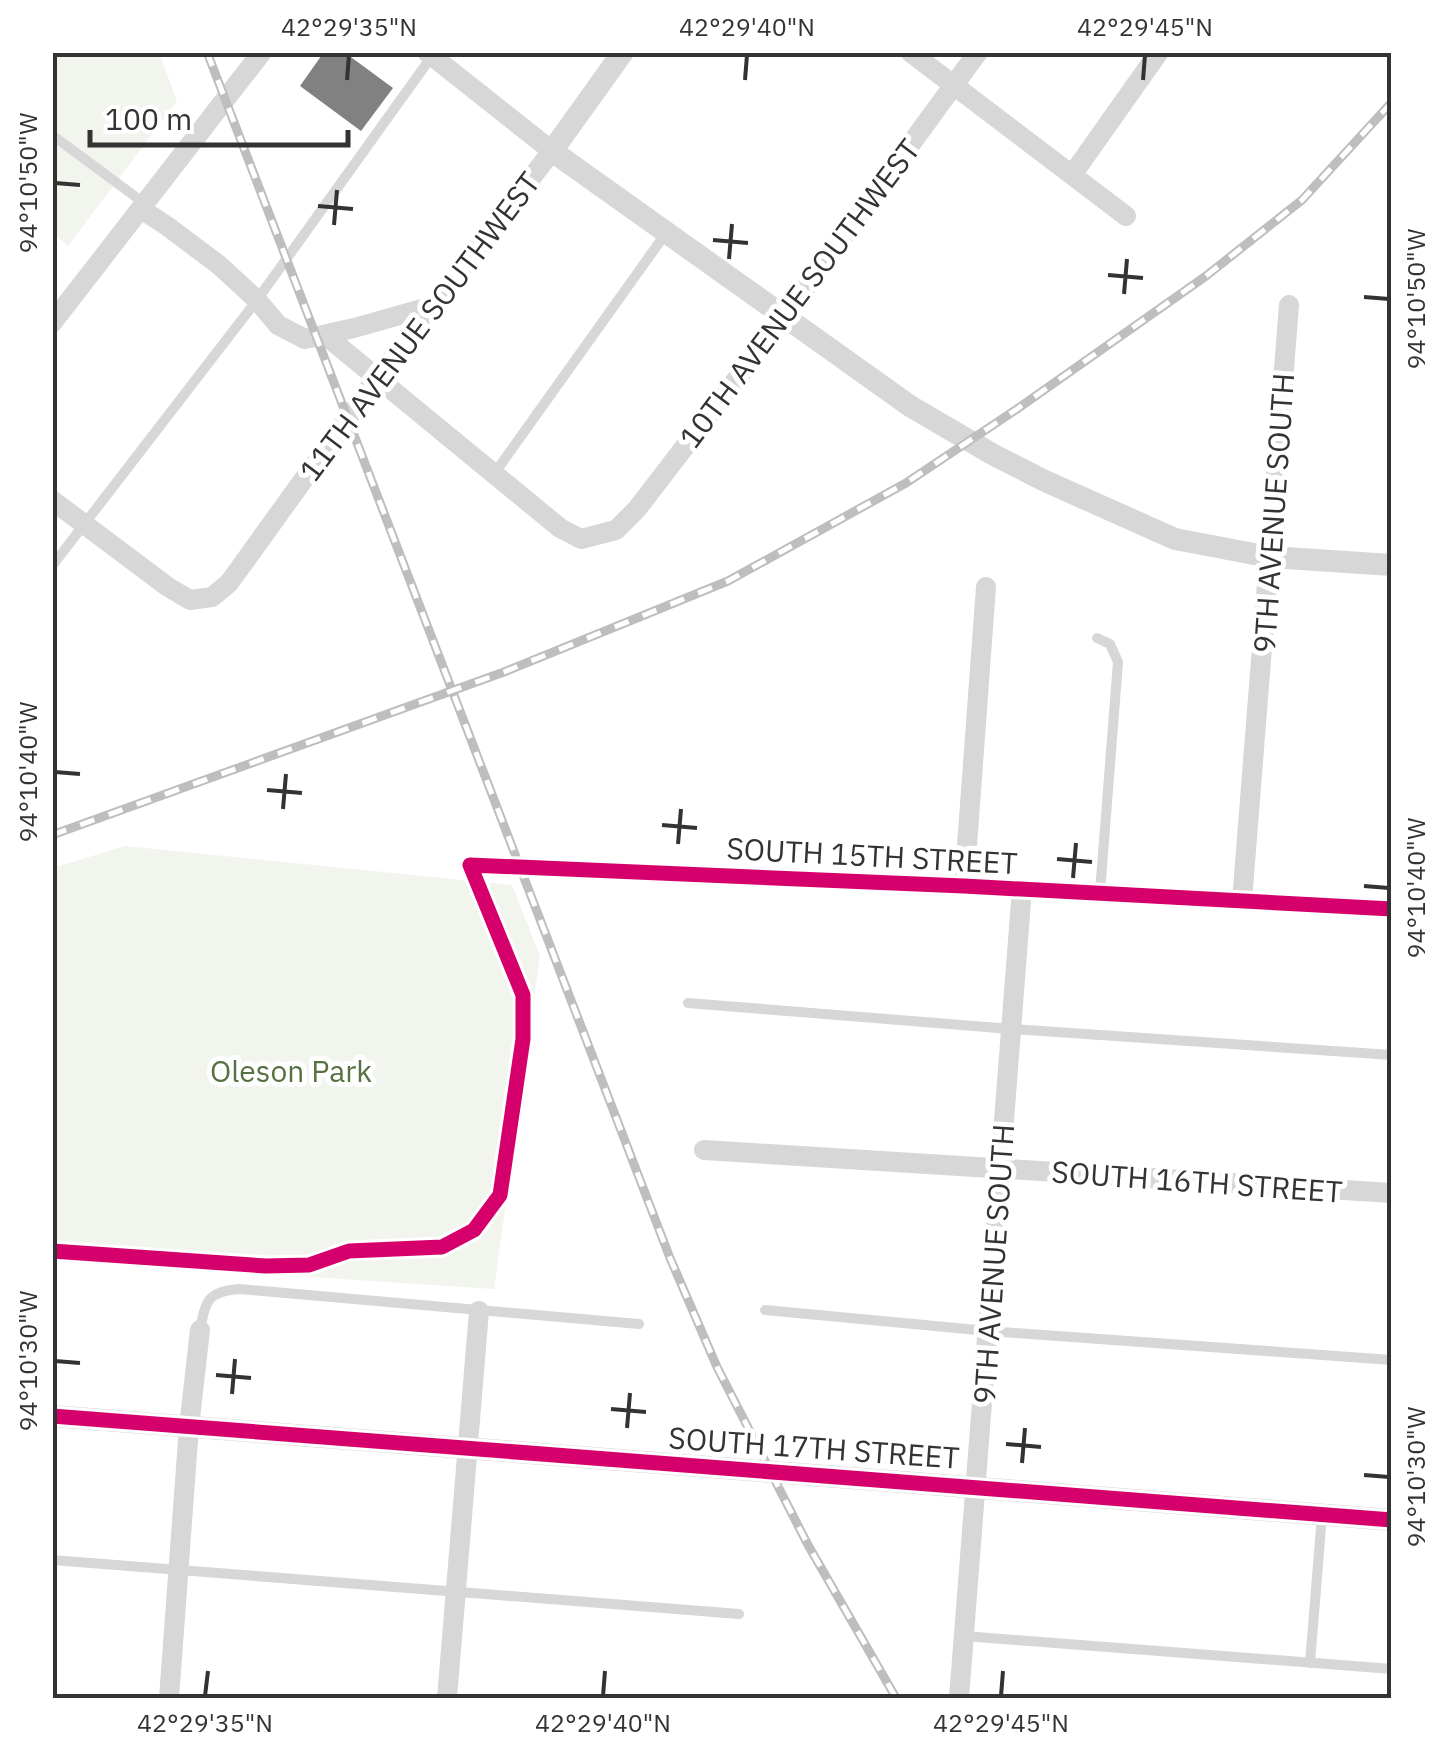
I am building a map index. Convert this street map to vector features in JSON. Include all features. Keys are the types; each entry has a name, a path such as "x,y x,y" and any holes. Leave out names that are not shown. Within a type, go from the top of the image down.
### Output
{"street":[{"path":"52,322 262,52"},
{"name":"11TH AVENUE SOUTHWEST","path":"86,524 190,600 212,597 229,583 376,379 624,52"},
{"path":"910,52 1126,216"},
{"name":"10TH AVENUE SOUTHWEST","path":"494,474 560,528 582,539 616,530 637,509 785,316 978,52"},
{"path":"1072,175 1159,52"},
{"path":"429,54 552,151 910,406 992,454 1045,482 1175,539 1270,557 1392,566"},
{"path":"143,206 257,300 278,325 305,339 432,306"},
{"name":"9TH AVENUE SOUTH","path":"1242,901 1289,305"},
{"path":"326,335 494,474"},
{"path":"52,500 86,524"},
{"path":"964,886 986,587"},
{"name":"SOUTH 15TH STREET","path":"470,865 1392,909"},
{"name":"9TH AVENUE SOUTH","path":"960,1698 1022,889"},
{"name":"SOUTH 16TH STREET","path":"704,1150 1392,1194"},
{"path":"447,1698 479,1311"},
{"path":"169,1698 200,1330"},
{"name":"SOUTH 17TH STREET","path":"52,1416 1392,1520"}],"lane":[{"path":"52,566 257,300 429,54"},
{"path":"52,135 143,206"},
{"path":"494,474 666,232"},
{"path":"1097,638 1110,644 1118,662 1100,894"},
{"path":"688,1003 1392,1055"},
{"path":"200,1330 206,1304 219,1291 239,1289 639,1324"},
{"path":"765,1310 988,1331 1392,1360"},
{"path":"1310,1663 1322,1514"},
{"path":"52,1560 739,1614"},
{"path":"964,1636 1392,1669"}],"green space":[{"path":"52,53 159,53 177,101 68,246 53,233"},
{"name":"Oleson Park","path":"125,846 512,885 540,956 494,1289 53,1260 53,868"}],"building":[{"path":"324,52 344,52 393,88 361,131 300,86"}],"railway":[{"path":"207,52 670,1258 717,1367 808,1545 896,1698"},
{"path":"52,835 504,672 728,581 906,483 1206,276 1302,200 1392,102"}],"cycle path":[{"path":"52,1251 266,1266 309,1265 349,1251 442,1247 474,1230 500,1195 523,1039 523,995 470,865 1392,909"},
{"path":"52,1416 1392,1520"}]}
